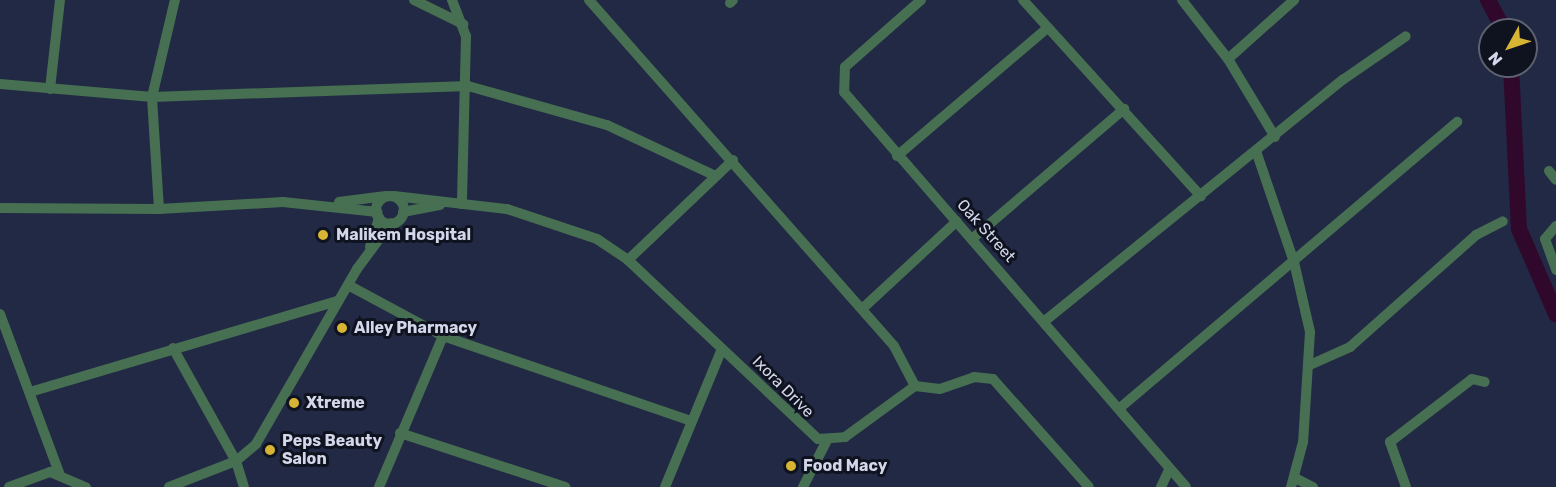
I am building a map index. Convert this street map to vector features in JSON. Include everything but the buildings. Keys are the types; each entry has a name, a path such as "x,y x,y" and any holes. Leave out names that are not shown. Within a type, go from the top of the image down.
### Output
{"street":[{"path":"50,89 60,0"},
{"path":"159,209 152,97 175,0"},
{"path":"414,0 463,24"},
{"path":"452,0 463,24 468,86 457,203"},
{"path":"589,0 733,160 862,309 908,364 915,386"},
{"name":"Oak Street","path":"921,0 842,73 849,99 897,156 1046,320 1121,407 1169,470 1186,487"},
{"path":"1023,0 1046,29 1124,109 1201,196"},
{"path":"1182,0 1228,60 1275,137"},
{"path":"1228,60 1294,0"},
{"path":"897,156 1046,29"},
{"path":"1046,320 1256,151 1406,36"},
{"path":"0,84 152,97 468,86 607,125 716,176"},
{"path":"973,238 1124,109"},
{"path":"1121,407 1457,122"},
{"path":"1256,151 1294,262 1308,313 1312,364 1294,483 1313,487"},
{"path":"628,260 733,160"},
{"path":"0,208 159,209 321,204 391,196 457,203"},
{"path":"391,196 403,212"},
{"path":"369,250 378,215 391,196"},
{"path":"169,487 236,461 256,444 369,250 391,223 403,212 457,203"},
{"name":"Ixora Drive","path":"457,203 507,208 554,222 628,260 809,434 826,442"},
{"path":"321,204 378,215 391,223"},
{"path":"862,309 957,221"},
{"path":"1312,364 1350,347 1476,235 1503,221"},
{"path":"1556,226 1545,239 1556,270"},
{"path":"348,285 443,336 691,421"},
{"path":"30,392 338,301"},
{"path":"0,315 59,472"},
{"path":"379,487 443,336"},
{"path":"173,348 236,461 244,487"},
{"path":"664,487 722,349"},
{"path":"803,487 826,442 844,437 915,386 940,389 974,377 993,379 1089,487"},
{"path":"1406,487 1390,442 1472,380 1485,382"},
{"path":"400,433 562,487"},
{"path":"1161,487 1169,470"},
{"path":"9,487 39,474 59,472 86,487"}],"waterway":[{"path":"1488,0 1498,18"},
{"path":"1512,78 1519,229 1556,314"}],"place":[{"name":"Malikem Hospital","path":"323,235"},
{"name":"Alley Pharmacy","path":"342,328"},
{"name":"Xtreme","path":"294,403"},
{"name":"Peps Beauty Salon","path":"270,450"},
{"name":"Food Macy","path":"791,466"}]}
